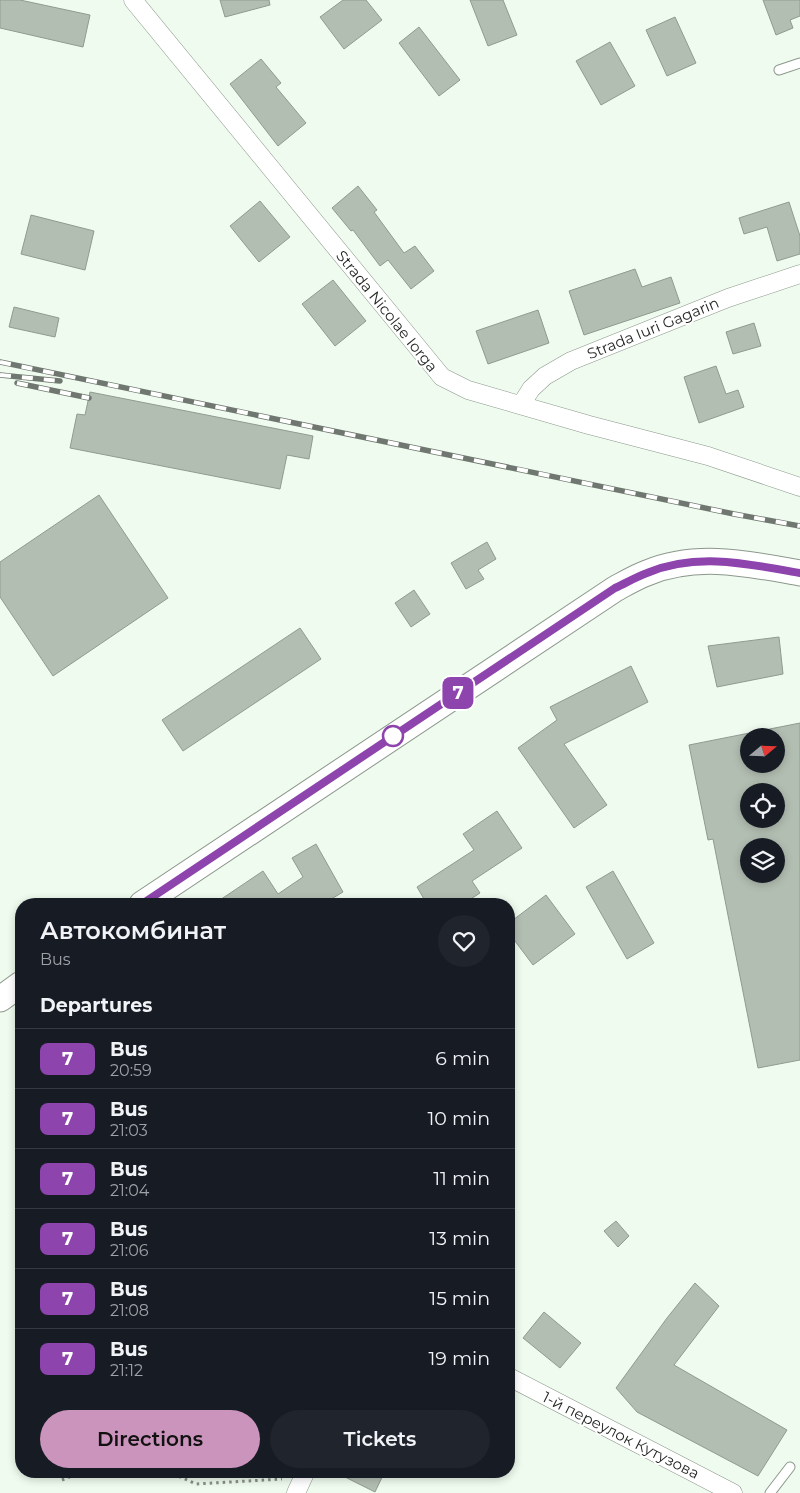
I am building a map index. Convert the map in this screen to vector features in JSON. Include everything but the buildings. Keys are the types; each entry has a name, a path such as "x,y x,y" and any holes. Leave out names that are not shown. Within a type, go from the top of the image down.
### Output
{"street":[{"name":"Strada Nicolae Iorga","path":"133,0 442,377 468,390 708,456 800,487"},
{"name":"Strada Iuri Gagarin","path":"521,405 531,389 544,376 571,361 728,298 800,274"},
{"path":"151,898 615,588 647,572 707,561 730,561 800,573"},
{"path":"0,999 15,988"},
{"name":"1-й переулок Кутузова","path":"515,1380 733,1493"}],"lane":[{"path":"779,70 800,63"},
{"path":"770,1493 790,1467"}],"path":[{"path":"62,1480 67,1478"},
{"path":"183,1478 196,1484 302,1480"}],"railway":[{"path":"0,362 800,526"},
{"path":"0,375 60,381"},
{"path":"17,383 89,398"}],"bus line":[{"name":"7","path":"151,898 615,588 647,572 687,563 707,561 730,561 800,573"}]}
